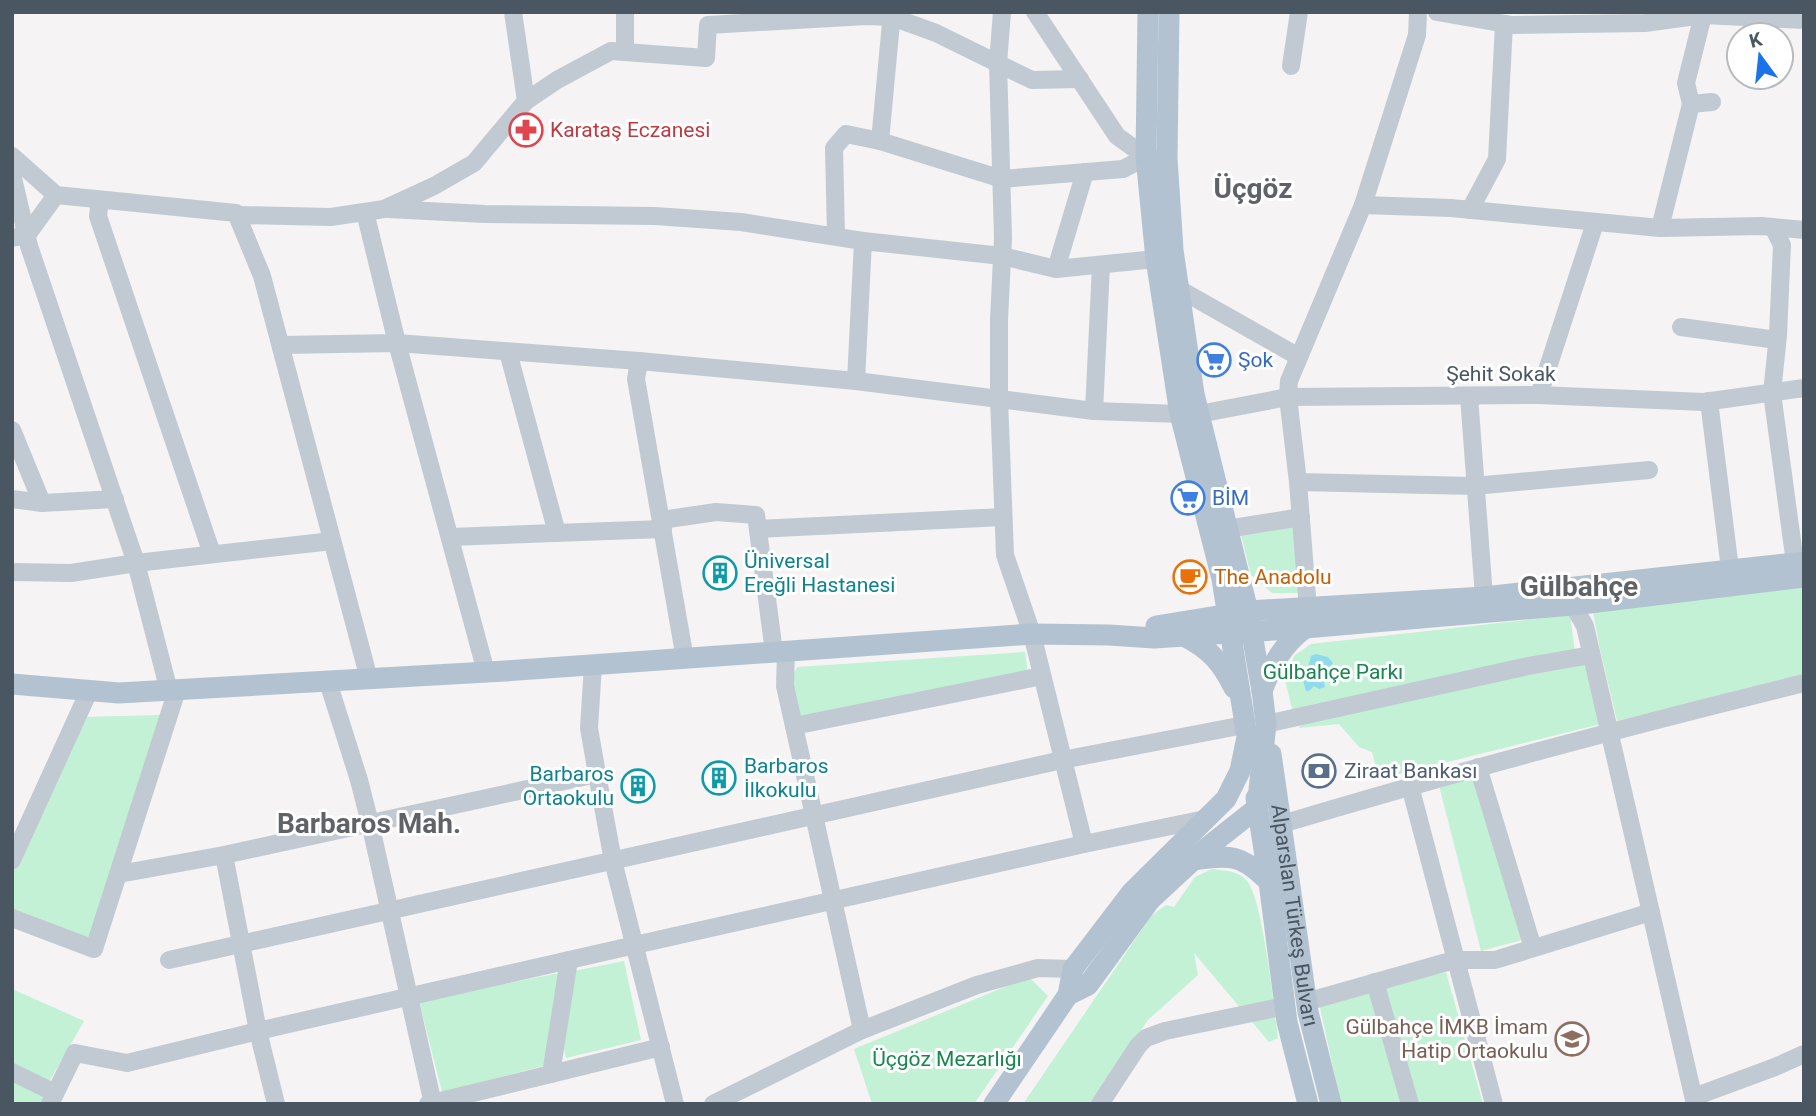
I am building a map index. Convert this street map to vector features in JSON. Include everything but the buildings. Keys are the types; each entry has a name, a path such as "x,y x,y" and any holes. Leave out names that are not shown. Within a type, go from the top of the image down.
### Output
{"main road":[{"path":"1148,12 1156,158 1156,259 1189,414 1240,622 1262,691"},
{"path":"1168,12 1156,158 1179,289 1189,414 1227,529 1231,578 1188,628"},
{"path":"1231,578 1300,616 1573,605 1801,567"},
{"path":"12,684 119,694 685,659 1032,634 1154,638 1188,628 1240,622 1730,569 1801,567"},
{"path":"994,1104 1068,995 1073,969 1131,893 1226,799 1240,771 1262,691 1300,616"},
{"path":"1240,622 1241,702"},
{"path":"1188,628 1219,661 1252,729"},
{"name":"Alparslan Türkeş Bulvarı","path":"1252,729 1257,808 1285,1006 1308,1104"},
{"name":"Alparslan Türkeş Bulvarı","path":"1252,729 1282,824 1306,1002 1331,1104"},
{"path":"1068,995 1088,985 1150,900 1257,808"},
{"path":"1194,860 1220,856 1237,858 1255,867 1269,882"}],"street":[{"path":"513,12 526,101"},
{"path":"625,12 625,52"},
{"path":"1002,12 998,63 1002,179 999,398 1005,555 1032,634 1084,844"},
{"path":"1035,12 1117,136 1156,158"},
{"path":"1291,66 1300,12"},
{"path":"1300,616 1301,517 1288,397 1289,381 1363,205 1417,35 1418,12"},
{"path":"1437,12 1504,24 1645,23 1703,15 1804,20"},
{"path":"384,209 434,186 474,163 526,101 557,80 611,51 706,58 708,19 892,15 936,33 1032,80 1080,79"},
{"path":"880,141 892,15"},
{"path":"1660,228 1691,104 1686,83 1703,15"},
{"path":"1470,210 1497,159 1504,24"},
{"path":"1691,104 1712,102"},
{"path":"836,236 834,148 846,134 880,141 1002,179 1123,169 1156,158"},
{"path":"12,156 56,195 237,215 331,217 384,209 485,214 655,216 741,222 863,241 1002,257 1056,269 1156,259"},
{"path":"1056,269 1085,172"},
{"path":"12,174 19,237 115,499 173,690 94,949 12,918"},
{"path":"19,237 56,195"},
{"path":"100,200 99,216 212,554"},
{"path":"1363,205 1470,210 1660,228 1773,227 1804,230"},
{"path":"365,212 397,343 486,672"},
{"path":"237,215 262,275 369,679"},
{"path":"1539,395 1595,223"},
{"path":"1773,227 1782,245 1772,393 1801,567"},
{"path":"856,382 863,241"},
{"path":"1094,411 1101,265"},
{"path":"1179,289 1299,357"},
{"path":"1681,327 1777,340"},
{"name":"Şehit Sokak","path":"281,345 397,343 639,361 856,382 1094,411 1189,414 1288,397 1539,395 1709,401 1804,388"},
{"path":"508,352 557,533"},
{"path":"639,361 636,379 685,659"},
{"path":"1469,396 1484,597"},
{"path":"1709,401 1730,569"},
{"path":"12,429 42,503"},
{"path":"1298,482 1474,486 1648,470"},
{"path":"12,499 42,503 115,499"},
{"path":"450,537 662,525 716,512 756,515 785,686 862,1030"},
{"path":"758,529 1003,517"},
{"path":"1227,529 1301,517"},
{"path":"12,572 71,573 332,541"},
{"path":"1573,605 1585,626 1695,1100 1804,1054"},
{"path":"169,960 1062,760 1252,729 1591,654"},
{"path":"593,665 589,728 613,861 675,1104"},
{"path":"794,726 1042,676"},
{"path":"328,681 370,823 431,1103 661,1047"},
{"path":"1282,824 1608,731 1804,683"},
{"path":"12,860 89,691"},
{"path":"1478,767 1533,948"},
{"path":"118,874 224,855 597,774"},
{"path":"1410,786 1494,1104"},
{"path":"12,1072 52,1098 75,1053 127,1063 408,996 1205,819"},
{"path":"224,855 258,1031 276,1104"},
{"path":"1306,1002 1454,960 1495,960 1651,912"},
{"path":"551,1074 569,960"},
{"path":"713,1104 862,1030 977,985 1038,968 1073,969"},
{"path":"1375,982 1410,1104"},
{"path":"1100,1104 1146,1038 1164,1031 1285,1006"}],"green space":[{"path":"1294,522 1299,593 1272,593 1251,575 1240,531"},
{"path":"1804,585 1804,675 1617,721 1592,607"},
{"name":"Gülbahçe Parkı","path":"1570,615 1575,652 1293,713 1284,676 1295,655 1311,644"},
{"path":"1025,652 1028,673 798,719 791,680 797,667"},
{"path":"1586,661 1601,724 1379,779 1372,752 1359,747 1339,724 1299,728 1302,721"},
{"path":"160,715 89,940 12,914 12,868 83,717"},
{"path":"1474,776 1522,940 1481,951 1439,785"},
{"path":"1212,869 1240,875 1253,892 1267,955 1278,1038 1269,1042 1194,953 1198,975 1148,1020 1095,1095 1093,1104 1023,1104 1151,916 1166,905 1174,907 1195,877"},
{"path":"624,961 641,1040 566,1058 564,1049 574,971"},
{"path":"1446,972 1483,1104 1416,1104 1385,986"},
{"path":"559,973 547,1065 442,1092 419,1001"},
{"name":"Üçgöz Mezarlığı","path":"1029,977 1048,996 974,1104 872,1104 854,1049"},
{"path":"12,989 84,1021 49,1082 12,1065"},
{"path":"1370,991 1402,1104 1341,1104 1319,1003"},
{"path":"12,1080 47,1095 42,1104 12,1104"}],"water":[{"path":"1316,654 1328,657 1333,663 1323,676 1325,687 1319,689 1314,686 1306,691 1301,673 1308,667 1311,656"}],"place":[{"name":"Karataş Eczanesi","path":"526,130"},
{"name":"Şok","path":"1214,360"},
{"name":"BİM","path":"1188,498"},
{"name":"Üniversal Ereğli Hastanesi","path":"720,573"},
{"name":"The Anadolu","path":"1190,577"},
{"name":"Ziraat Bankası","path":"1319,771"},
{"name":"Barbaros İlkokulu","path":"719,778"},
{"name":"Barbaros Ortaokulu","path":"638,786"},
{"name":"Gülbahçe İMKB İmam Hatip Ortaokulu","path":"1572,1039"}],"district":[{"name":"Üçgöz","path":"1253,188"},
{"name":"Gülbahçe","path":"1579,586"},
{"name":"Barbaros Mah.","path":"369,823"}]}
